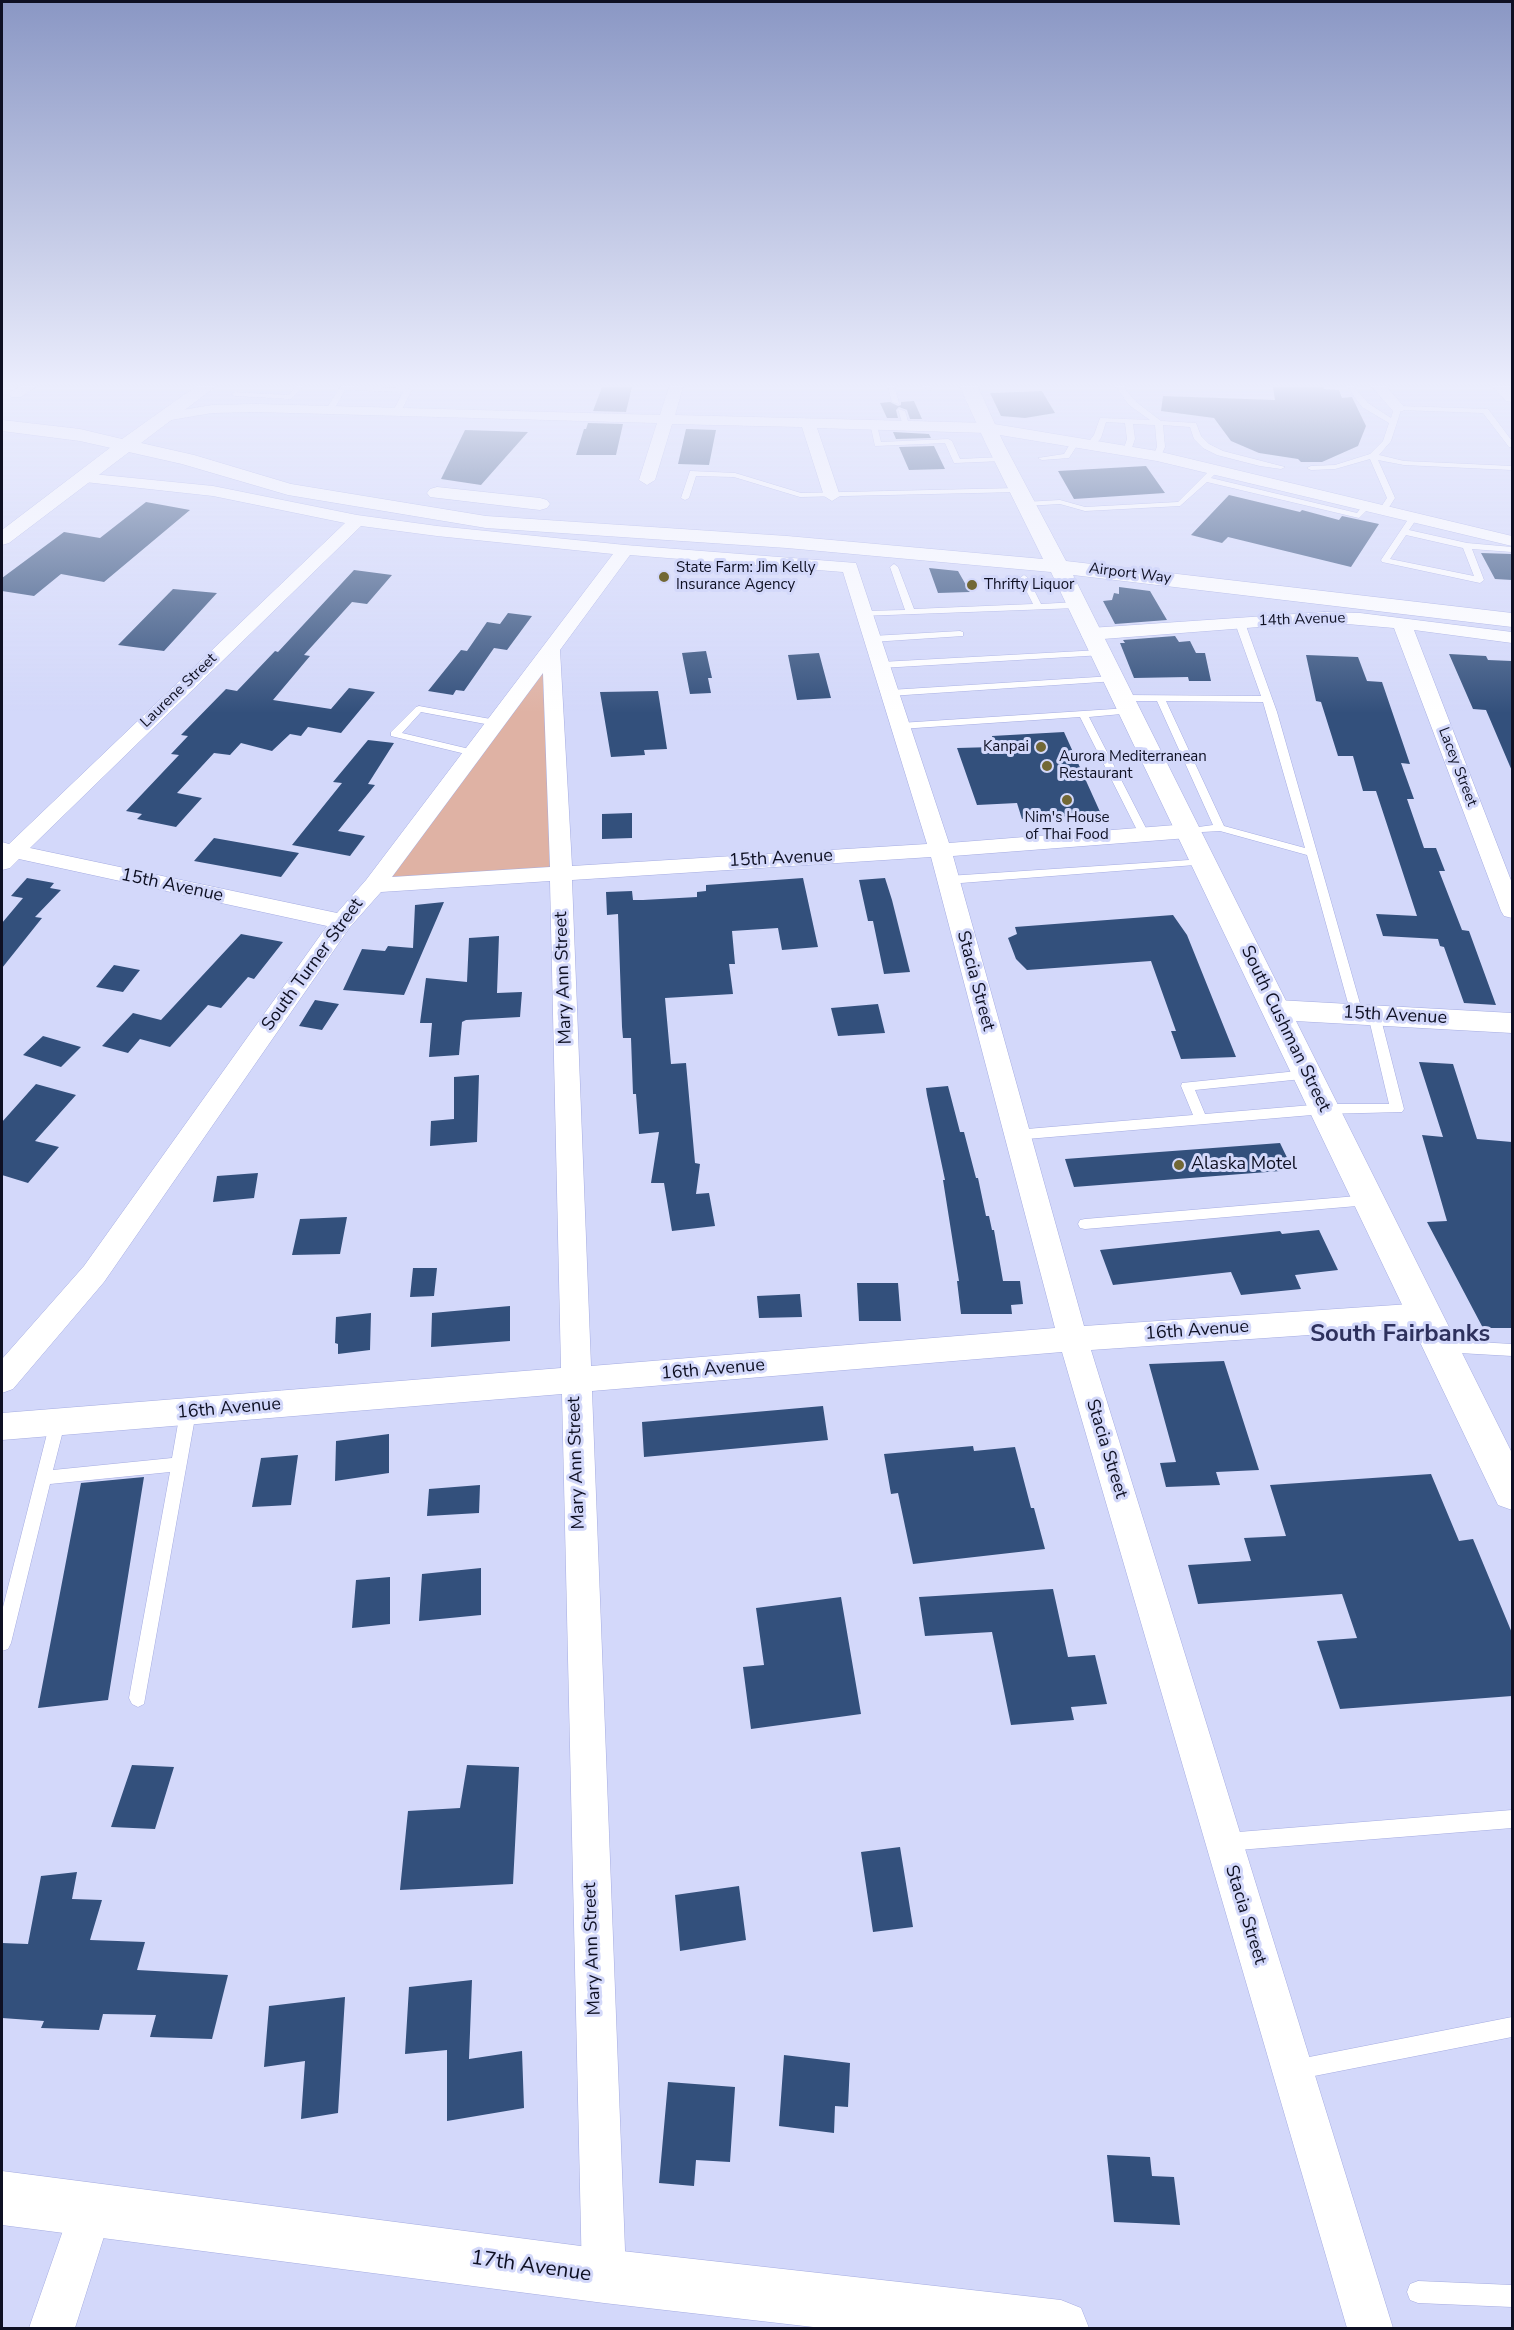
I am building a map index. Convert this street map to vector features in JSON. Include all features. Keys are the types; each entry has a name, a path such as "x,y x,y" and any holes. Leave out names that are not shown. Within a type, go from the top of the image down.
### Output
{"main road":[{"path":"2,539 59,496"},
{"name":"Airport Way","path":"325,496 486,522 1053,557 1490,597"},
{"path":"468,496 554,505"},
{"name":"South Cushman Street","path":"1021,497 1204,862 1512,1492"},
{"name":"Airport Way","path":"687,511 1053,557 1512,620"},
{"name":"15th Avenue","path":"1276,1010 1512,1023"},
{"name":"17th Avenue","path":"2,2198 999,2325 1061,2328"}],"street":[{"path":"237,496 357,520 437,531 625,550"},
{"path":"1316,496 1414,517 1440,532 1512,541"},
{"name":"Laurene Street","path":"5,855 357,520"},
{"name":"Stacia Street","path":"625,550 849,567 940,850 1073,1339 1370,2328"},
{"name":"South Turner Street","path":"2,1380 94,1274 342,922 374,885 625,550"},
{"name":"14th Avenue","path":"1111,675 1240,623 1324,617 1512,637"},
{"name":"Lacey Street","path":"1402,624 1512,911"},
{"name":"Mary Ann Street","path":"551,651 561,872 574,1381 604,2276"},
{"name":"15th Avenue","path":"374,885 940,850 1188,831"},
{"name":"15th Avenue","path":"5,855 342,922"},
{"name":"16th Avenue","path":"2,1427 1073,1339 1425,1315"},
{"path":"52,2328 91,2208"}],"lane":[{"path":"687,511 689,496"},
{"path":"823,496 1021,497 1060,502 1084,509 1180,504 1189,496"},
{"path":"1375,508 1391,498 1390,496"},
{"path":"1414,517 1385,560 1480,580 1467,546"},
{"path":"1405,532 1440,532 1467,546 1512,550"},
{"path":"894,567 910,612"},
{"path":"1024,578 1038,606"},
{"path":"877,652 910,612 1077,605"},
{"path":"1016,1135 1324,1109 1397,1109 1312,853 1267,699 1240,623"},
{"path":"877,652 960,634"},
{"path":"877,652 1111,675 1160,698 1267,699"},
{"path":"877,652 1111,675"},
{"path":"1083,714 1111,675"},
{"path":"1160,698 1220,828"},
{"path":"474,753 395,734 419,709 496,723"},
{"path":"900,726 1083,714"},
{"path":"1083,714 1144,834"},
{"path":"1188,831 1220,828 1312,853"},
{"path":"948,880 1204,862"},
{"path":"1201,1119 1187,1086 1307,1075"},
{"path":"1085,1224 1369,1200"},
{"path":"1440,1346 1512,1350"},
{"path":"138,1698 188,1412"},
{"path":"2,1642 57,1423"},
{"path":"43,1478 179,1464"},
{"path":"1224,1842 1512,1819"},
{"path":"1292,2070 1512,2027"},
{"path":"1418,2292 1512,2296"}],"shaded area":[{"path":"551,650 561,872 374,885"}],"building":[{"path":"1072,496 1124,496 1074,499"},
{"path":"1228,496 1300,512 1302,510 1339,520 1342,516 1379,524 1351,567 1228,537 1222,543 1191,535"},
{"path":"146,502 190,510 104,582 61,574 34,596 2,591 2,578 64,532 100,538"},
{"path":"1481,553 1512,554 1512,580 1495,579"},
{"path":"929,568 958,571 970,592 938,593"},
{"path":"354,570 392,575 367,604 352,602 304,655 310,656 273,700 331,709 349,688 375,692 341,733 308,727 301,736 290,734 272,751 241,743 230,755 214,753 177,793 202,798 176,827 137,819 142,814 126,811 179,755 171,754 188,736 181,735 226,689 237,691 275,651 278,652"},
{"path":"1119,587 1150,591 1167,620 1115,624 1103,601 1112,600 1114,593 1119,594"},
{"path":"173,589 217,593 164,651 118,645"},
{"path":"508,613 532,616 507,650 494,648 464,691 456,690 453,695 428,691 461,650 467,651 487,622 500,624"},
{"path":"1175,636 1179,642 1190,641 1196,653 1205,653 1211,681 1189,681 1188,677 1134,678 1120,643 1125,643 1123,640"},
{"path":"706,651 712,678 708,678 711,693 690,694 682,653"},
{"path":"819,653 831,698 797,700 788,655"},
{"path":"1449,654 1486,656 1488,660 1512,661 1512,771 1486,710 1473,709"},
{"path":"1306,655 1358,657 1367,681 1382,682 1410,764 1401,763 1414,799 1407,799 1424,848 1436,848 1445,871 1439,871 1462,930 1469,931 1496,1005 1464,1003 1444,947 1440,946 1438,939 1383,936 1376,914 1417,916 1376,791 1363,791 1353,756 1338,756 1321,702 1316,701"},
{"path":"658,691 667,749 644,750 645,755 611,757 600,692"},
{"path":"1064,732 1101,814 1022,819 1017,803 977,805 957,748 994,747 992,736"},
{"path":"368,740 394,743 368,784 375,785 338,831 365,836 350,856 292,845 342,783 333,782"},
{"path":"632,813 632,838 602,839 602,814"},
{"path":"214,838 299,853 281,877 194,861"},
{"path":"27,878 54,883 50,888 61,890 35,917 42,918 2,968 2,923 23,898 11,896"},
{"path":"803,878 818,947 782,950 778,928 732,931 735,964 729,964 733,994 665,998 671,1064 686,1063 695,1163 700,1164 696,1194 709,1193 715,1226 672,1231 664,1183 651,1183 659,1132 639,1134 636,1094 633,1094 631,1038 623,1038 618,914 607,915 606,892 632,891 633,900 697,897 697,892 706,891 706,885"},
{"path":"885,878 910,972 884,974 873,921 868,921 859,880"},
{"path":"444,902 404,995 343,990 362,949 385,951 388,946 413,948 415,905"},
{"path":"1173,915 1187,935 1236,1057 1181,1059 1171,1031 1176,1031 1151,961 1027,970 1016,959 1008,938 1017,934 1015,927"},
{"path":"241,934 283,942 254,979 248,977 221,1008 208,1005 170,1047 140,1039 128,1053 102,1046 133,1013 161,1020"},
{"path":"499,936 497,993 522,992 520,1017 466,1020 462,1022 459,1055 429,1057 432,1023 420,1023 426,978 467,982 469,938"},
{"path":"114,965 140,970 123,992 96,987"},
{"path":"315,1000 339,1004 322,1030 299,1026"},
{"path":"878,1004 885,1033 838,1036 831,1008"},
{"path":"43,1036 81,1047 61,1067 23,1055"},
{"path":"1419,1062 1453,1064 1477,1139 1512,1142 1512,1328 1483,1328 1427,1222 1447,1221 1422,1135 1443,1137"},
{"path":"479,1075 477,1142 430,1146 431,1121 454,1119 454,1077"},
{"path":"36,1084 76,1095 35,1141 59,1147 28,1183 2,1175 2,1122"},
{"path":"948,1086 960,1132 964,1132 976,1178 978,1178 986,1216 989,1216 992,1230 994,1230 1003,1281 1020,1281 1023,1304 1011,1305 1012,1314 961,1314 957,1281 959,1281 943,1180 945,1180 926,1088"},
{"name":"Alaska Motel","path":"1280,1143 1293,1170 1074,1187 1065,1159"},
{"path":"258,1173 254,1198 213,1202 217,1176"},
{"path":"347,1217 340,1254 292,1255 300,1219"},
{"path":"1319,1230 1338,1270 1295,1275 1301,1289 1241,1295 1231,1272 1113,1285 1100,1250 1280,1231 1282,1234"},
{"path":"413,1268 437,1268 434,1296 410,1297"},
{"path":"857,1283 898,1283 901,1321 859,1321"},
{"path":"800,1294 802,1317 759,1318 757,1296"},
{"path":"510,1306 510,1341 431,1347 432,1313"},
{"path":"371,1313 370,1350 338,1354 338,1344 335,1343 336,1317"},
{"path":"1224,1361 1259,1470 1216,1472 1220,1485 1166,1487 1160,1463 1176,1462 1149,1364"},
{"path":"823,1406 828,1440 644,1457 642,1422"},
{"path":"389,1434 389,1473 335,1481 336,1441"},
{"path":"973,1446 974,1451 1015,1447 1031,1508 1034,1508 1045,1549 913,1564 898,1493 891,1494 884,1454"},
{"path":"298,1455 291,1505 252,1507 261,1458"},
{"path":"1431,1474 1459,1541 1473,1539 1512,1633 1512,1696 1340,1709 1317,1641 1357,1638 1342,1594 1198,1604 1188,1565 1251,1561 1244,1538 1286,1536 1270,1485"},
{"path":"144,1477 108,1700 38,1708 81,1483"},
{"path":"480,1485 479,1513 427,1516 429,1489"},
{"path":"481,1568 481,1615 419,1621 422,1574"},
{"path":"390,1577 390,1624 352,1628 356,1580"},
{"path":"1053,1589 1068,1657 1095,1655 1107,1704 1071,1707 1074,1720 1011,1725 992,1632 925,1636 919,1597"},
{"path":"841,1597 861,1714 751,1729 743,1667 764,1665 756,1608"},
{"path":"132,1765 174,1767 155,1829 111,1827"},
{"path":"467,1765 519,1767 513,1884 400,1890 408,1811 460,1808"},
{"path":"900,1847 913,1927 873,1932 861,1852"},
{"path":"77,1872 72,1899 102,1900 90,1940 145,1942 137,1970 228,1975 212,2039 150,2037 156,2015 103,2014 99,2030 41,2028 44,2021 2,2018 2,1943 28,1944 41,1876"},
{"path":"739,1886 746,1940 680,1951 675,1895"},
{"path":"472,1980 469,2059 522,2051 524,2108 447,2121 447,2050 405,2054 409,1987"},
{"path":"345,1997 338,2113 301,2119 305,2061 264,2067 269,2006"},
{"path":"784,2055 850,2063 848,2107 835,2106 834,2133 779,2126"},
{"path":"668,2082 735,2087 730,2162 696,2160 694,2186 659,2183"},
{"path":"1107,2155 1150,2157 1152,2176 1174,2177 1180,2225 1114,2222"}],"place":[{"name":"State Farm: Jim Kelly Insurance Agency","path":"664,577"},
{"name":"Thrifty Liquor","path":"972,585"},
{"name":"Kanpai","path":"1041,747"},
{"name":"Aurora Mediterranean Restaurant","path":"1047,766"},
{"name":"Nim's House of Thai Food","path":"1067,800"},
{"name":"Alaska Motel","path":"1179,1165"}],"district":[{"name":"South Fairbanks","path":"1400,1335"}]}
